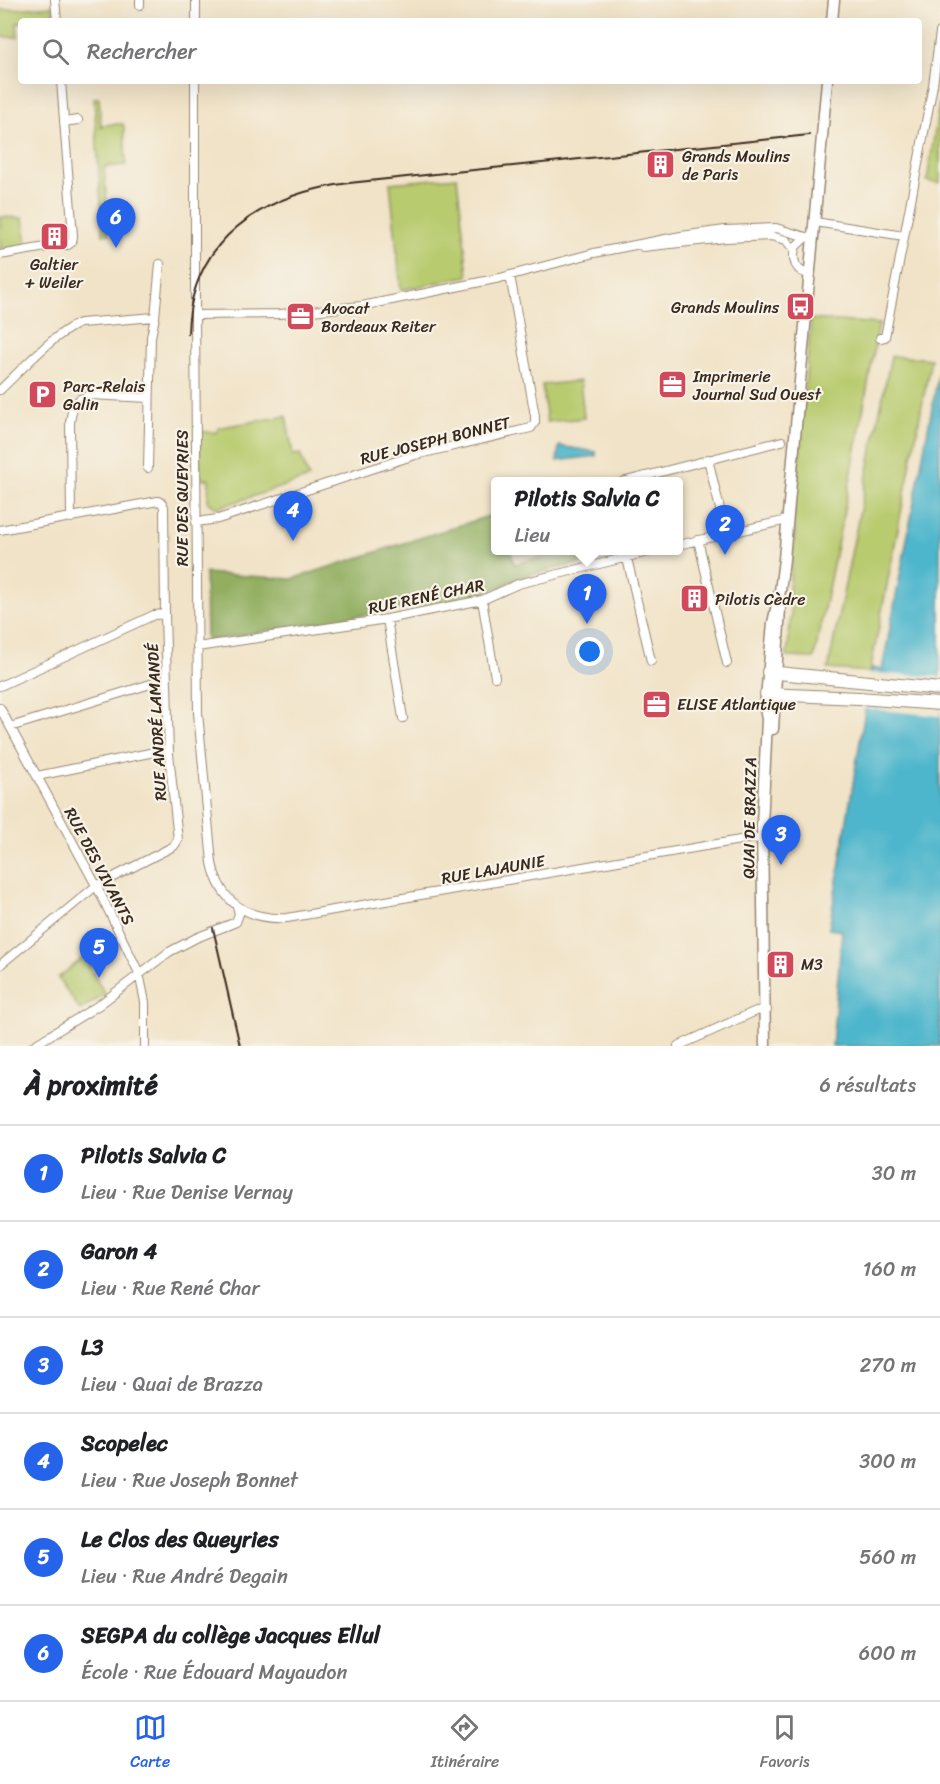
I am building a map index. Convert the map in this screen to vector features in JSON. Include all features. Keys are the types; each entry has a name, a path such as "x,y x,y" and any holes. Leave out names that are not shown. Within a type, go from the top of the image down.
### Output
{"main road":[{"path":"832,18 834,0"},
{"name":"QUAI DE BRAZZA","path":"768,1046 764,1011 762,838 771,694 781,623 780,591 811,274 810,237 815,222 827,84"},
{"path":"773,673 940,689"},
{"path":"771,694 940,704"}],"street":[{"path":"56,0 57,18"},
{"path":"196,0 196,18"},
{"path":"880,338 885,337 933,85 940,32"},
{"path":"0,255 57,244 68,245 72,242 61,84"},
{"name":"RUE DES QUEYRIES","path":"195,84 196,522 200,752 214,874 226,896 237,906"},
{"path":"64,122 78,120"},
{"path":"815,222 904,236"},
{"path":"195,315 280,314 361,306 510,275 594,253 681,236 726,230 776,228 810,237"},
{"path":"594,253 762,236 780,237 786,240 794,250"},
{"path":"810,237 796,246 794,263 803,273 811,274"},
{"path":"148,468 151,337 158,308 160,264"},
{"name":"RUE JOSEPH BONNET","path":"196,522 218,519 415,456 531,428 535,422 535,416 510,275"},
{"path":"0,390 60,334 72,326 80,323 155,317"},
{"path":"0,530 71,518 70,416 75,404 90,395 149,398"},
{"path":"647,477 782,441"},
{"path":"708,459 726,534"},
{"name":"RUE ANDRÉ LAMANDÉ","path":"71,518 158,501 164,507 169,749 177,844 96,886"},
{"path":"683,544 787,520"},
{"path":"698,540 727,663"},
{"name":"RUE RENÉ CHAR","path":"197,647 387,619 482,600 518,584 638,555"},
{"path":"627,558 651,661"},
{"path":"482,600 495,677"},
{"path":"0,686 154,615 165,614"},
{"path":"387,619 403,718"},
{"path":"10,727 167,679"},
{"name":"RUE DES VIVANTS","path":"0,708 96,886 140,976 145,1002 145,1046"},
{"path":"37,776 169,749"},
{"name":"RUE LAJAUNIE","path":"237,906 264,918 287,918 762,838"},
{"path":"0,965 96,886"},
{"path":"33,1046 99,1005 169,952 236,922 239,914 237,906"},
{"path":"678,1046 764,1011"}],"green space":[{"path":"53,6 54,18 18,18 18,37 0,37 0,10"},
{"path":"94,98 99,98 101,127 102,125 123,124 124,127 126,165 104,167 109,234 103,234"},
{"path":"940,99 940,183 927,181"},
{"path":"457,177 468,276 401,290 390,183"},
{"path":"0,217 23,218 27,245 0,249"},
{"path":"811,319 879,324 814,658 787,657 791,615 789,589 795,529 793,521"},
{"path":"891,356 931,359 870,672 828,669"},
{"path":"580,381 584,418 547,422 542,385"},
{"path":"286,416 293,455 300,454 309,478 217,508 208,502 209,479 200,479 200,432 218,432 218,428 222,427"},
{"path":"491,515 491,555 512,555 514,564 549,555 576,555 582,563 518,578 490,592 467,598 206,641 205,573 292,579"},
{"path":"91,951 97,962 89,967 105,994 80,1010 58,978"}],"water":[{"path":"940,366 940,1046 832,1046 842,931 829,929 872,668 882,670"},
{"path":"559,446 596,452 596,456 557,461"}],"pier":[{"path":"869,673 940,677 940,716 863,708"}],"railway":[{"path":"188,334 192,301 202,272 217,247 237,227 261,211 288,198 317,189 349,183 809,135"},
{"path":"213,928 240,1046"}],"place":[{"name":"Grands Moulins de Paris","path":"661,165"},
{"name":"Galtier + Weiler","path":"54,236"},
{"name":"SEGPA du collège Jacques Ellul","path":"116,248"},
{"name":"Grands Moulins","path":"800,307"},
{"name":"Avocat Bordeaux Reiter","path":"300,317"},
{"name":"Imprimerie Journal Sud Ouest","path":"672,385"},
{"name":"Parc-Relais Galin","path":"42,395"},
{"name":"Scopelec","path":"293,541"},
{"name":"Garon 4","path":"725,555"},
{"name":"Pilotis Cèdre","path":"694,599"},
{"name":"Pilotis Salvia C","path":"587,624"},
{"name":"ELISE Atlantique","path":"656,704"},
{"name":"L3","path":"781,865"},
{"name":"M3","path":"780,964"},
{"name":"Le Clos des Queyries","path":"99,978"}]}
